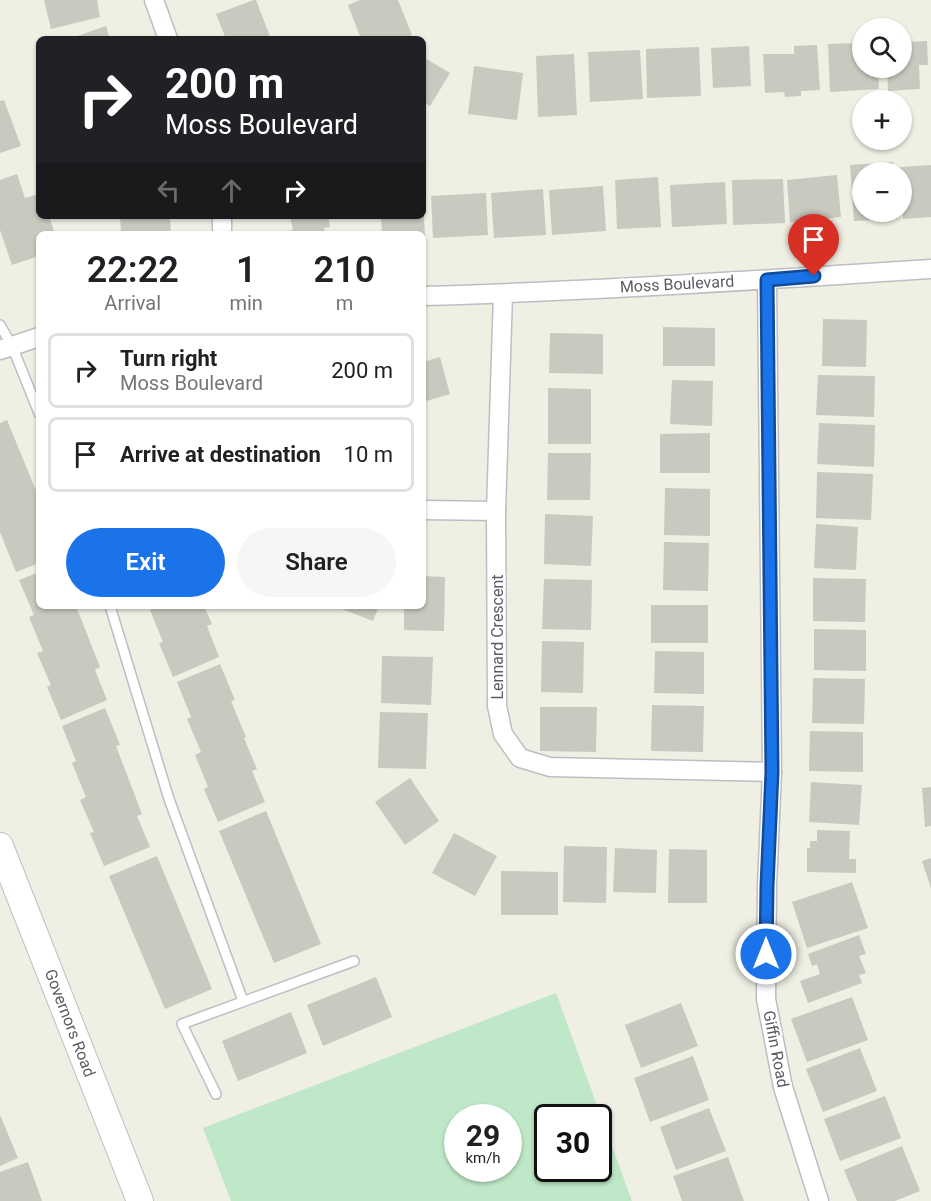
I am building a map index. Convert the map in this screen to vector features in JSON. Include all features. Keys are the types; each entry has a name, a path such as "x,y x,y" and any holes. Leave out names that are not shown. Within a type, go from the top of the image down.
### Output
{"main road":[{"name":"Governors Road","path":"0,846 140,1201"}],"street":[{"path":"154,0 167,36"},
{"name":"Moss Boulevard","path":"426,296 767,280 931,269"},
{"name":"Giffin Road","path":"767,280 772,772 767,886 766,999 783,1087 819,1201"},
{"name":"Lennard Crescent","path":"503,294 496,511 497,706 503,734 520,758 550,767 772,772"},
{"path":"6,348 36,338"},
{"path":"426,510 496,511"}],"lane":[{"path":"0,326 6,348 36,407"},
{"path":"111,609 169,799 243,1001"},
{"path":"216,1094 182,1024 354,961"}],"green space":[{"path":"556,993 597,1104 534,1104 534,1182 612,1182 612,1146 632,1201 231,1201 203,1128"}],"building":[{"path":"44,0 97,0 100,17 51,29"},
{"path":"256,0 270,36 225,36 216,14"},
{"path":"360,0 398,0 412,35 360,36 348,5"},
{"path":"106,26 109,36 78,36"},
{"path":"927,41 928,65 919,65 920,89 888,90 887,78 912,78 912,42"},
{"path":"852,43 852,78 878,78 879,89 830,92 828,44"},
{"path":"817,45 820,90 801,91 801,96 785,97 784,92 765,93 763,54 794,54 794,46"},
{"path":"749,46 751,86 713,88 711,48"},
{"path":"699,47 701,96 647,98 646,49"},
{"path":"640,50 643,99 590,102 588,52"},
{"path":"574,54 577,115 538,117 536,56"},
{"path":"426,59 450,73 430,106 426,104"},
{"path":"474,66 523,73 517,120 468,114"},
{"path":"4,100 21,146 0,153 0,101"},
{"path":"850,165 852,165 852,193"},
{"path":"931,165 931,217 912,218 912,166"},
{"path":"17,174 25,198 36,195 36,219 50,219 54,231 36,231 36,257 12,265 0,230 0,180"},
{"path":"837,175 841,217 790,222 787,180"},
{"path":"658,177 661,227 617,229 615,180"},
{"path":"783,179 785,223 733,225 732,180"},
{"path":"725,182 727,224 672,227 670,185"},
{"path":"603,186 606,231 552,235 549,190"},
{"path":"543,189 546,235 494,238 491,193"},
{"path":"486,193 488,235 433,238 431,196"},
{"path":"120,219 170,219 171,231 121,231"},
{"path":"291,219 329,219 330,227 324,228 324,231 288,231 293,230"},
{"path":"381,219 424,219 425,231 382,231"},
{"path":"823,319 867,320 866,367 822,366"},
{"path":"663,327 715,328 715,366 663,366"},
{"path":"550,333 603,334 603,374 549,373"},
{"path":"440,357 450,394 426,401 426,361"},
{"path":"818,375 875,376 874,417 816,415"},
{"path":"672,380 713,381 712,426 670,424"},
{"path":"548,388 591,389 591,444 548,444"},
{"path":"7,420 36,491 36,564 16,572 0,532 0,423"},
{"path":"819,423 875,425 874,467 817,464"},
{"path":"710,433 710,473 660,473 660,434"},
{"path":"548,453 591,453 590,500 547,500"},
{"path":"817,472 873,474 871,520 816,518"},
{"path":"665,488 710,489 710,536 664,535"},
{"path":"545,514 593,516 591,566 544,564"},
{"path":"816,524 858,527 856,570 814,568"},
{"path":"664,542 709,543 708,591 663,590"},
{"path":"36,573 36,609 77,609 100,667 95,670 107,700 61,720 47,687 51,685 37,653 43,651 29,617 34,615 19,580"},
{"path":"426,576 445,577 444,631 404,630 404,609 426,609"},
{"path":"813,578 866,579 865,622 813,621"},
{"path":"544,579 592,580 591,630 542,629"},
{"path":"651,605 708,605 708,643 651,643"},
{"path":"205,609 212,624 207,626 219,657 173,677 159,643 163,642 150,610"},
{"path":"342,609 378,609 373,621"},
{"path":"814,629 866,630 866,671 814,670"},
{"path":"542,641 584,642 583,693 541,692"},
{"path":"655,651 704,652 704,694 654,693"},
{"path":"382,656 433,657 431,705 381,703"},
{"path":"220,664 235,700 231,701 257,769 252,771 265,802 218,822 204,789 208,787 195,755 201,752 187,719 191,717 177,682"},
{"path":"813,678 865,679 864,724 812,723"},
{"path":"652,705 704,706 703,752 651,751"},
{"path":"540,707 597,707 596,752 540,751"},
{"path":"105,708 120,745 116,746 142,814 137,816 150,847 104,866 90,833 94,832 80,800 86,797 72,763 76,761 62,726"},
{"path":"380,712 428,713 426,769 378,768"},
{"path":"810,731 863,732 863,772 809,771"},
{"path":"410,778 439,821 405,845 375,802"},
{"path":"811,782 862,785 859,825 809,822"},
{"path":"931,787 931,826 925,827 922,788"},
{"path":"266,811 321,944 274,963 219,831"},
{"path":"817,830 850,831 849,859 856,859 856,873 807,872 807,848 810,848 810,841 817,841"},
{"path":"454,833 497,856 475,896 432,873"},
{"path":"564,846 607,847 606,903 563,902"},
{"path":"615,848 657,850 656,893 613,892"},
{"path":"669,849 707,850 707,903 668,903"},
{"path":"157,856 212,989 165,1009 109,876"},
{"path":"931,858 931,888 922,861"},
{"path":"501,871 558,872 558,915 501,915"},
{"path":"852,882 868,928 807,948 792,902"},
{"path":"859,935 866,954 859,956 866,973 859,975 862,983 808,1003 800,981 820,974 817,964 812,966 808,954"},
{"path":"376,977 392,1017 323,1046 307,1005"},
{"path":"852,997 868,1040 807,1062 791,1019"},
{"path":"681,1003 698,1046 641,1068 625,1025"},
{"path":"291,1012 307,1053 238,1081 222,1041"},
{"path":"860,1048 877,1091 823,1112 806,1069"},
{"path":"693,1056 709,1100 650,1122 634,1078"},
{"path":"885,1096 901,1138 840,1161 824,1119"},
{"path":"709,1108 726,1151 676,1170 660,1127"},
{"path":"0,1115 18,1158 0,1166"},
{"path":"902,1146 920,1191 895,1201 857,1201 844,1170"},
{"path":"728,1157 744,1201 682,1201 673,1176"},
{"path":"28,1162 42,1201 0,1201 0,1172"}],"route":[{"path":"766,954 772,772 767,280 814,276"}]}
